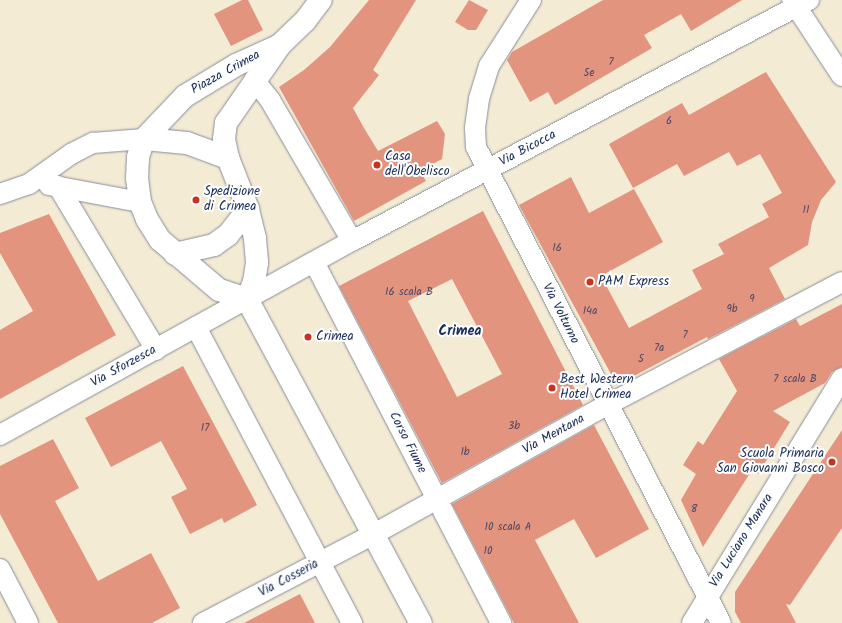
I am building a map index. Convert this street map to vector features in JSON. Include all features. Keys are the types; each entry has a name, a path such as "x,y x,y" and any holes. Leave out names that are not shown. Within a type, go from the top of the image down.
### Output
{"street":[{"path":"280,45 305,21 321,0"},
{"name":"Via Volturno","path":"531,0 488,66 479,99 475,128 476,147 607,405 721,623"},
{"path":"799,2 842,76"},
{"name":"Via Bicocca","path":"248,299 352,241 799,2"},
{"name":"Piazza Crimea","path":"248,299 254,282 258,262 248,209 228,158 224,139 226,123 254,80 280,45"},
{"name":"Piazza Crimea","path":"144,139 185,96 236,65 280,45"},
{"name":"Piazza Crimea","path":"254,80 270,100 352,241"},
{"path":"0,194 29,184 71,154 93,143 144,139 187,143 228,158"},
{"path":"144,139 138,164 140,202 154,230 175,254 219,290 248,299 422,623"},
{"path":"29,184 58,186 140,202"},
{"path":"58,186 156,350"},
{"path":"175,254 214,245 228,235 248,209"},
{"name":"Corso Fiume","path":"314,262 501,623"},
{"name":"Via Mentana","path":"374,534 607,405 842,282"},
{"name":"Via Sforzesca","path":"0,435 248,299"},
{"path":"196,327 352,623"},
{"name":"Via Luciano Manara","path":"692,623 842,378"},
{"name":"Via Cosseria","path":"204,623 374,534"},
{"path":"0,569 28,623"}],"building":[{"path":"242,0 248,0 263,30 231,46 214,14"},
{"path":"369,0 416,0 373,70 379,75 353,108 364,128 378,151 437,121 445,134 442,159 420,171 426,181 354,221 279,87 304,70 330,47"},
{"path":"469,0 488,10 476,30 468,30 455,22"},
{"path":"603,0 742,0 691,31 681,14 644,35 652,48 555,105 548,92 530,102 507,60 512,52"},
{"path":"766,72 836,182 821,200 812,222 808,245 769,268 785,299 708,339 707,337 617,385 519,205 571,177 589,213 634,189 663,242 601,276 629,328 702,289 692,270 724,254 718,244 769,217 762,204 782,193 760,154 737,166 729,152 684,176 677,164 633,188 609,144 682,103 689,115"},
{"path":"483,211 583,405 442,483 339,286","holes":["452,279 502,374 457,397 408,301"]},
{"path":"49,214 116,335 0,399 0,330 33,311 0,253 0,233"},
{"path":"842,304 842,367 832,372 825,383 773,411 790,422 758,474 752,470 703,547 681,500 696,474 683,465 698,441 703,445 737,391 719,359 796,319 800,326"},
{"path":"183,366 257,505 224,523 222,518 190,534 171,497 187,489 161,441 111,467 85,418"},
{"path":"594,425 649,529 596,558 574,519 535,540 579,623 514,623 452,504"},
{"path":"842,430 842,528 790,605 786,604 796,623 741,623 735,612 735,592"},
{"path":"53,439 79,488 55,501 98,581 151,553 180,608 152,623 58,623 0,514 0,466"},
{"path":"300,594 315,623 244,623"}],"place":[{"name":"Casa dell'Obelisco","path":"377,165"},
{"name":"Spedizione di Crimea","path":"196,200"},
{"name":"PAM Express","path":"590,282"},
{"name":"Crimea","path":"308,337"},
{"name":"Best Western Hotel Crimea","path":"552,388"},
{"name":"Scuola Primaria San Giovanni Bosco","path":"832,462"}],"district":[{"name":"Crimea","path":"460,331"}]}
